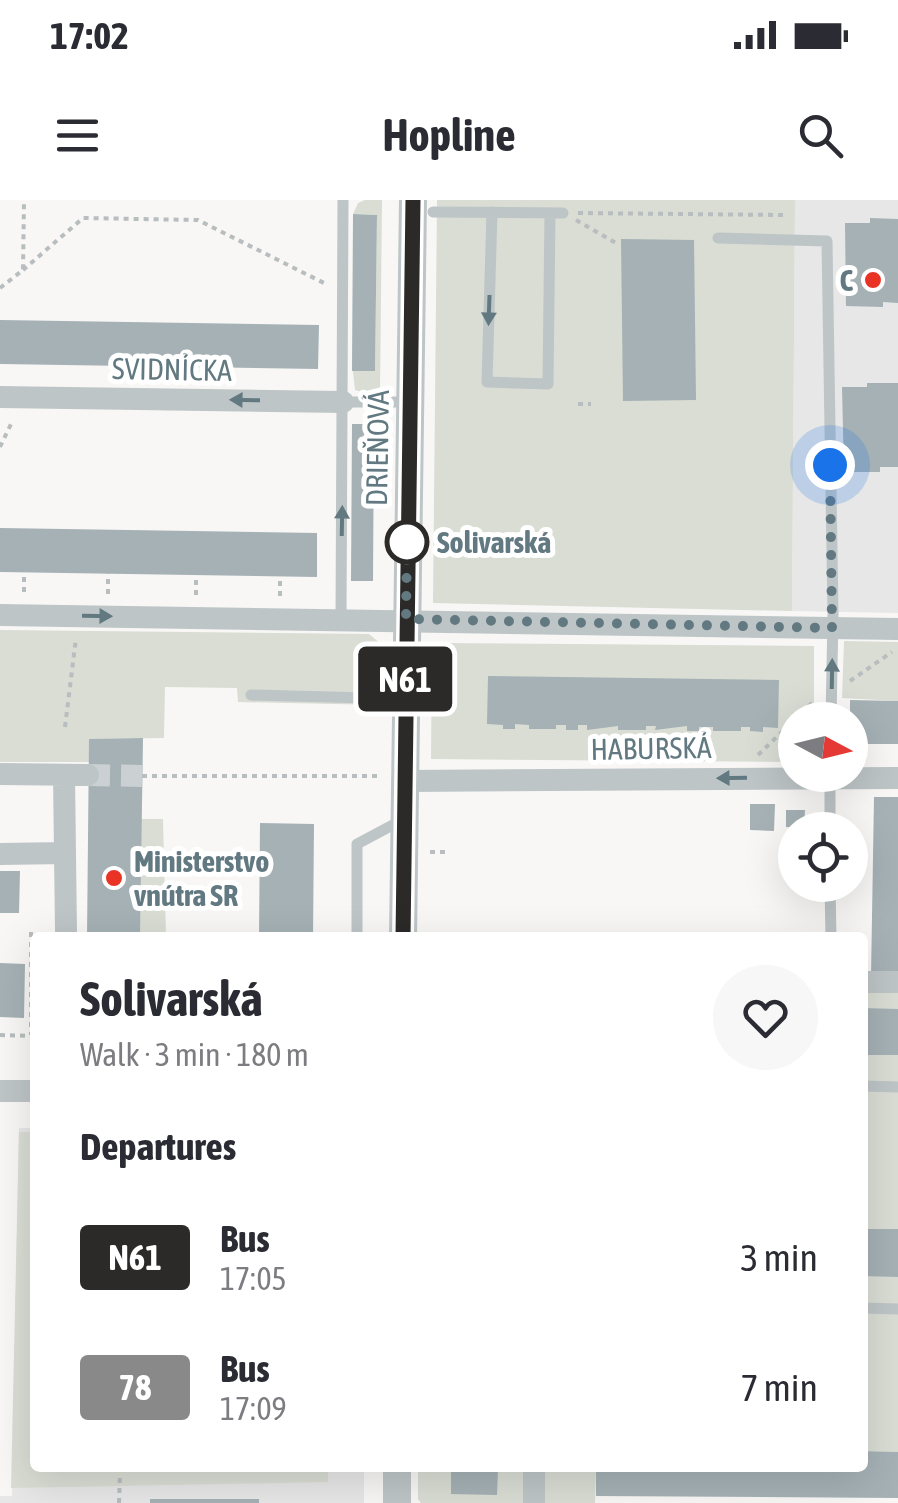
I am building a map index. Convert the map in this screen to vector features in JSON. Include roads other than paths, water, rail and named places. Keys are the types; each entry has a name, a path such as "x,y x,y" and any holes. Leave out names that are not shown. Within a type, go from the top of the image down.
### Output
{"street":[{"name":"DRIEŇOVÁ","path":"403,932 404,819 393,778 405,699 410,402 423,206"},
{"name":"SVIDNÍCKA","path":"0,397 343,402"},
{"path":"0,615 898,629"},
{"path":"0,774 88,775"},
{"path":"64,775 66,932"},
{"name":"HABURSKÁ","path":"393,778 778,776"},
{"name":"HABURSKÁ","path":"868,777 898,778"},
{"path":"0,854 66,853"},
{"path":"868,982 898,982"},
{"path":"0,1090 30,1091"},
{"path":"397,1503 398,1472"},
{"path":"534,1472 534,1503"}],"lane":[{"path":"341,618 343,200"},
{"path":"423,206 557,213 548,384 487,382 492,212"},
{"path":"718,238 827,240 831,702"},
{"path":"343,402 410,402"},
{"path":"250,695 405,699"},
{"path":"356,932 357,844 404,819"},
{"path":"830,902 831,932"},
{"path":"868,1086 898,1086"},
{"path":"868,1308 898,1308"}],"tunnel":[{"path":"88,775 142,776"}],"place":[{"name":"C","path":"873,280"},
{"name":"Solivarská","path":"407,542"},
{"name":"Ministerstvo vnútra SR","path":"114,878"}]}
